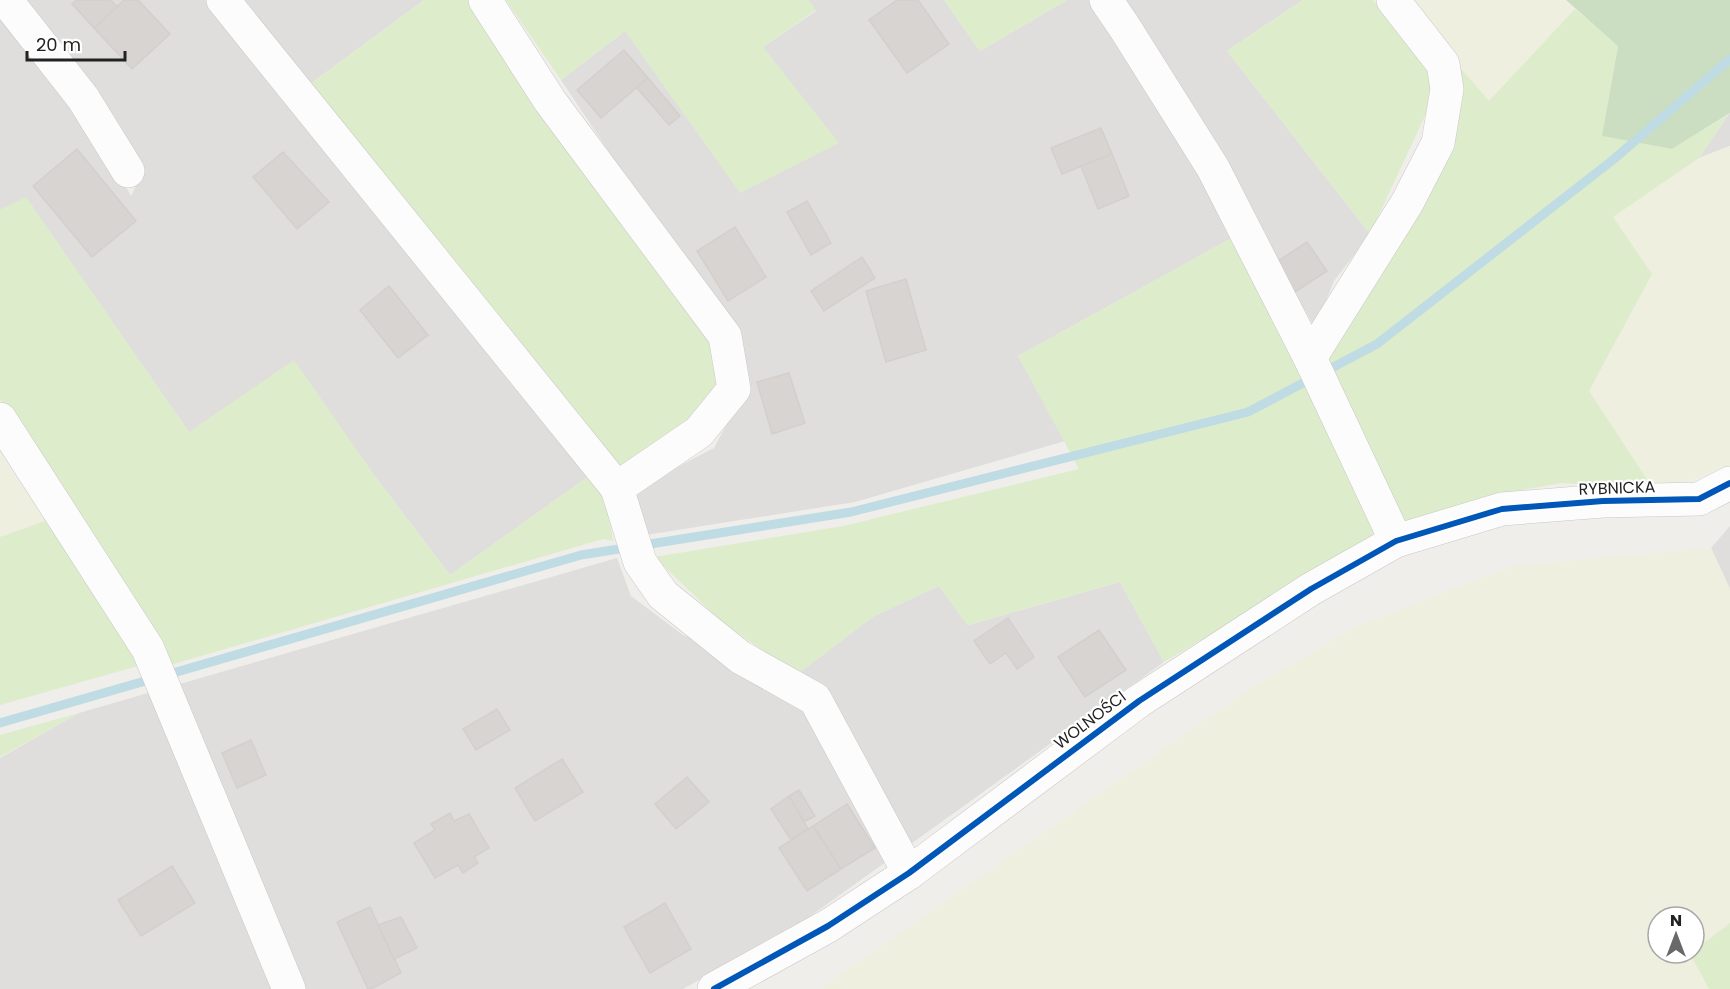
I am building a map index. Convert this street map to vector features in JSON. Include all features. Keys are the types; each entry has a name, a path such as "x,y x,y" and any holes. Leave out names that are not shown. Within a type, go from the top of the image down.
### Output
{"street":[{"path":"6,0 83,98 128,171"},
{"path":"223,0 617,488 640,562 663,595 740,657 815,699 909,873"},
{"path":"485,0 550,101 725,336 734,389 699,432 617,488"},
{"path":"1106,0 1213,168 1310,358 1396,541"},
{"path":"1310,358 1407,203 1438,143 1447,89 1443,64 1393,0"},
{"path":"0,419 148,649 289,989"},
{"name":"RYBNICKA","path":"1502,509 1603,501 1699,498 1730,483"},
{"name":"WOLNOŚCI","path":"714,989 828,926 909,873 1139,701 1311,589 1396,541 1502,509"}],"shaded area":[{"path":"18,0 210,0 596,471 450,575 377,479 189,432 26,198 0,210 0,4 81,108 131,196 143,171"},
{"path":"237,0 424,0 306,87"},
{"path":"808,0 944,0 980,51 1067,0 1099,0 1239,234 1018,356 1065,441 855,502 646,535 630,530 635,489 714,448 749,382 680,258 561,80 625,31 763,47 816,11"},
{"path":"1125,0 1303,0 1227,51 1370,234 1334,281 1315,328"},
{"path":"1730,113 1730,146 1699,158 1728,115"},
{"path":"1730,526 1730,589 1711,548"},
{"path":"617,558 631,596 683,635 796,675 874,616 939,586 968,625 1120,582 1164,662 798,925 683,989 0,989 0,758 79,713"}],"green space":[{"path":"424,0 474,0 716,340 722,390 705,412 616,473 306,87"},
{"path":"506,0 808,0 816,10 763,47 839,143 740,193 625,31 561,80"},
{"path":"944,0 1067,0 980,51"},
{"path":"1303,0 1373,0 1431,68 1431,103 1370,234 1227,51"},
{"path":"1403,0 1566,0 1575,9 1489,102"},
{"path":"1566,0 1730,0 1730,113 1672,149 1602,136 1618,46"},
{"path":"1575,9 1618,45 1602,136 1672,149 1728,115 1699,158 1613,217 1652,274 1589,391 1654,490 1562,483 1504,493 1406,522 1387,493 1322,357 1329,350 1456,63 1489,101"},
{"path":"1730,146 1730,469 1654,490 1589,391 1652,274 1612,217 1699,158"},
{"path":"26,197 189,432 294,360 377,479 450,575 596,471 607,500 613,541 603,539 167,666 155,633 0,400 0,210"},
{"path":"1239,234 1374,518 1372,539 1164,662 1120,582 967,625 939,586 874,616 796,675 720,620 654,557 843,526 1079,469 1018,356"},
{"path":"0,453 45,521 0,537"},
{"path":"45,521 100,596 138,666 0,705 0,537"},
{"path":"1711,548 1730,589 1730,923 1706,942 1706,905 1646,905 1646,965 1696,965 1709,989 820,989 1254,686 1362,624 1513,566"},
{"path":"79,713 0,757 0,735"},
{"path":"1730,923 1730,989 1709,989 1696,965 1706,965 1706,942"}],"building":[{"path":"77,0 111,0 117,7 94,28 72,4"},
{"path":"124,0 138,0 170,34 132,69 94,28"},
{"path":"897,0 918,0 949,44 907,73 869,20"},
{"path":"624,50 648,78 601,118 577,90"},
{"path":"648,78 680,116 669,125 637,88"},
{"path":"1101,128 1112,154 1062,174 1051,148"},
{"path":"77,149 136,221 92,257 33,186"},
{"path":"283,152 329,202 297,229 253,177"},
{"path":"1112,154 1129,196 1098,209 1081,166"},
{"path":"807,201 831,243 811,255 787,212"},
{"path":"735,227 766,277 728,301 697,251"},
{"path":"1307,242 1327,271 1295,292 1275,263"},
{"path":"862,257 875,278 824,311 811,291"},
{"path":"906,279 926,350 886,362 866,291"},
{"path":"389,286 428,335 398,358 360,310"},
{"path":"789,373 805,423 772,434 757,382"},
{"path":"1008,618 1034,657 1017,669 1006,653 990,664 974,641"},
{"path":"1099,630 1126,670 1085,697 1058,657"},
{"path":"497,709 510,730 476,750 463,729"},
{"path":"251,740 266,775 237,788 222,753"},
{"path":"562,759 583,792 535,821 515,788"},
{"path":"687,777 709,802 676,829 655,804"},
{"path":"799,790 815,816 804,822 789,796"},
{"path":"789,796 808,829 791,840 771,809"},
{"path":"847,804 875,848 841,869 813,826"},
{"path":"450,813 454,821 469,814 489,848 474,857 478,863 463,873 458,865 435,878 414,843 435,830 431,824"},
{"path":"813,826 841,869 807,891 779,848"},
{"path":"172,866 195,903 141,936 118,900"},
{"path":"665,903 691,949 650,973 624,927"},
{"path":"370,907 401,973 368,989 337,922"},
{"path":"401,917 417,948 394,959 378,925"}],"waterway":[{"path":"0,723 581,555 851,512 1248,412 1377,344 1614,159 1730,59"}],"cycle path":[{"path":"714,989 828,926 909,873 1139,701 1311,589 1396,541 1502,509 1603,501 1699,499 1730,483"}]}
